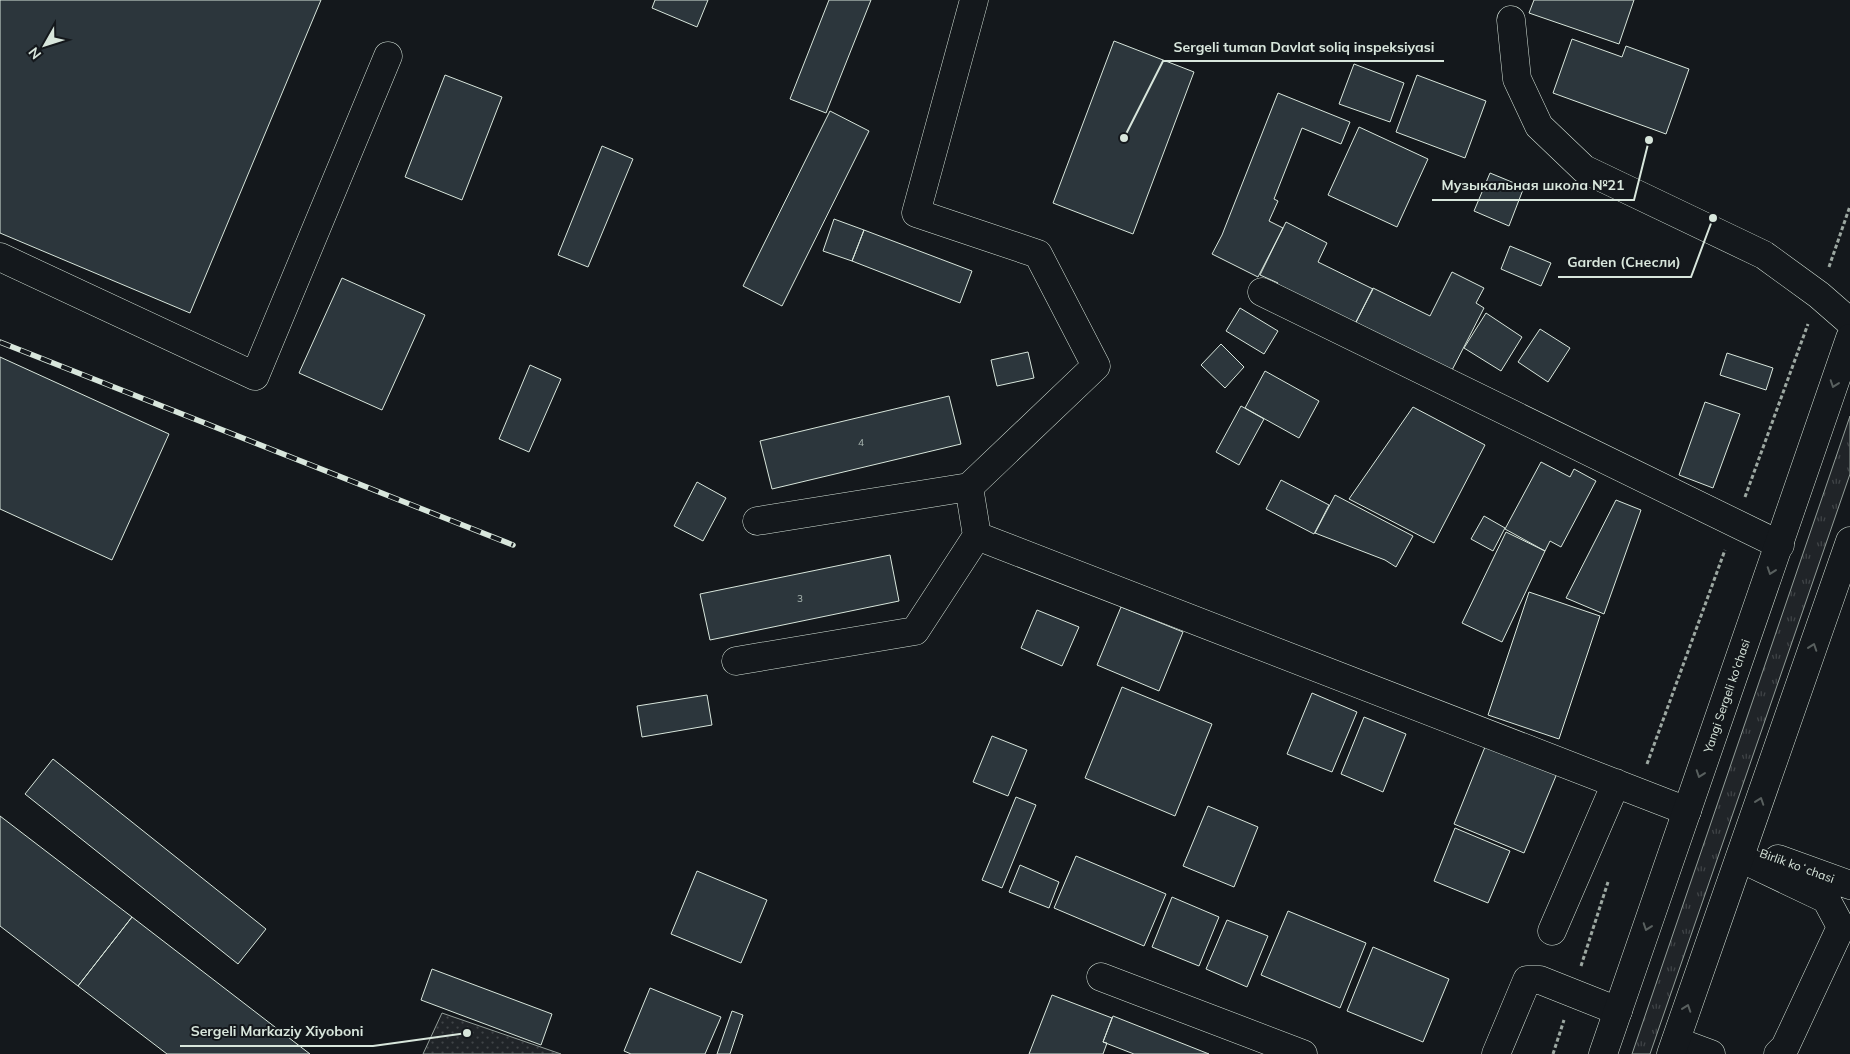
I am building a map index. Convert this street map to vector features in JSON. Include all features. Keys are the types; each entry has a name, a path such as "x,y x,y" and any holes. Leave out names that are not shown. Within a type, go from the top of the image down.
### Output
{"main road":[{"path":"757,521 969,487 1096,366 1038,254 916,212 974,0"},
{"path":"1510,20 1517,79 1539,126 1584,169 1764,255 1819,295 1850,322"},
{"path":"0,257 255,376 388,56"},
{"path":"1262,292 1780,545"},
{"name":"Yangi Sergeli ko'chasi","path":"1603,1054 1850,338"},
{"path":"736,661 915,631 977,536 969,487"},
{"path":"977,536 1687,811"},
{"path":"1711,1054 1674,1047 1850,541"},
{"path":"1552,931 1627,787"},
{"path":"1742,852 1826,899 1841,927 1785,1047 1778,1054"},
{"name":"Birlik koʻchasi","path":"1742,852 1850,885"},
{"path":"1101,977 1303,1054"},
{"path":"1496,1054 1527,980 1540,980 1618,1011"}],"path":[{"path":"1627,787 1735,523 1850,206"},
{"path":"1553,1054 1610,874"}],"green space":[{"path":"1850,416 1850,474 1650,1054 1632,1054"},
{"path":"442,1013 561,1054 423,1054"}],"building":[{"path":"0,0 321,0 190,313 0,233"},
{"path":"655,0 708,0 697,27 652,8"},
{"path":"829,0 871,0 826,113 790,99"},
{"path":"1534,0 1634,0 1619,44 1529,13"},
{"path":"1572,39 1622,57 1626,46 1689,69 1666,134 1553,93"},
{"path":"1114,41 1194,72 1133,234 1053,203"},
{"path":"1354,64 1404,83 1390,122 1339,104"},
{"path":"445,75 502,97 462,200 405,177"},
{"path":"1417,75 1486,101 1465,158 1396,132"},
{"path":"1278,93 1350,122 1341,144 1302,128 1274,199 1278,201 1269,221 1283,228 1258,277 1212,254 1222,235"},
{"path":"830,111 869,131 782,306 743,286"},
{"path":"1359,127 1428,159 1397,227 1328,195"},
{"path":"602,146 633,159 588,267 558,255"},
{"path":"1490,173 1524,187 1509,226 1474,211"},
{"path":"834,219 864,230 852,261 823,251"},
{"path":"1286,222 1327,243 1318,262 1373,289 1354,326 1276,286 1278,283 1260,275"},
{"path":"864,230 972,271 960,303 852,261"},
{"path":"1510,246 1551,263 1541,286 1501,269"},
{"path":"1452,272 1484,288 1476,303 1484,308 1450,374 1354,326 1373,288 1430,316"},
{"path":"342,278 425,315 382,410 299,373"},
{"path":"1240,308 1278,331 1264,354 1226,331"},
{"path":"1486,313 1522,337 1501,371 1464,348"},
{"path":"1540,329 1570,348 1548,382 1518,362"},
{"path":"1221,344 1244,367 1225,388 1201,365"},
{"path":"1028,352 1034,378 997,386 991,360"},
{"path":"1727,353 1773,368 1766,390 1720,375"},
{"path":"0,357 169,434 112,560 0,509"},
{"path":"530,365 561,379 529,452 499,439"},
{"path":"1265,371 1319,401 1299,438 1245,408"},
{"path":"949,396 961,444 772,489 760,441"},
{"path":"1705,402 1740,414 1713,488 1679,475"},
{"path":"1241,406 1264,419 1239,465 1216,452"},
{"path":"1413,407 1485,445 1434,543 1349,499"},
{"path":"1541,462 1570,477 1574,469 1596,481 1561,547 1550,541 1545,551 1505,529"},
{"path":"1281,480 1329,505 1314,534 1266,509"},
{"path":"697,482 726,498 703,541 674,526"},
{"path":"1335,495 1413,536 1396,567 1385,560 1315,533"},
{"path":"1616,500 1641,510 1604,614 1566,598"},
{"path":"1484,516 1505,528 1493,551 1471,539"},
{"path":"1506,532 1545,551 1502,642 1462,623"},
{"path":"890,555 899,601 710,640 700,594"},
{"path":"1529,592 1600,616 1559,739 1488,715"},
{"path":"1121,607 1183,632 1159,691 1097,665"},
{"path":"1037,610 1079,627 1062,666 1021,648"},
{"path":"1122,687 1212,724 1175,816 1085,778"},
{"path":"1312,693 1357,712 1332,772 1287,754"},
{"path":"707,695 712,725 642,737 637,706"},
{"path":"1364,717 1406,734 1383,792 1341,774"},
{"path":"992,736 1027,750 1008,796 973,782"},
{"path":"1487,742 1558,771 1524,853 1454,824"},
{"path":"53,759 266,929 238,964 25,794"},
{"path":"1016,797 1036,805 1002,888 982,880"},
{"path":"1208,806 1258,827 1234,887 1183,866"},
{"path":"0,816 132,917 78,986 0,926"},
{"path":"1455,828 1510,851 1488,903 1434,881"},
{"path":"1076,856 1166,894 1144,946 1054,908"},
{"path":"1020,865 1059,882 1049,908 1009,892"},
{"path":"697,871 767,900 741,963 671,934"},
{"path":"1172,897 1219,917 1199,966 1152,947"},
{"path":"1288,911 1366,943 1340,1008 1261,975"},
{"path":"132,917 310,1054 167,1054 78,986"},
{"path":"1227,920 1268,936 1247,987 1206,969"},
{"path":"1373,947 1449,979 1423,1042 1347,1011"},
{"path":"432,969 552,1014 541,1045 421,1000"},
{"path":"650,988 721,1017 705,1054 631,1054 624,1051"},
{"path":"1052,995 1112,1018 1103,1042 1107,1043 1103,1054 1029,1054"},
{"path":"732,1011 743,1015 730,1054 717,1054"},
{"path":"1113,1016 1209,1054 1134,1054 1103,1042"}],"railway":[{"path":"0,342 513,545"}],"place":[{"name":"Sergeli tuman Davlat soliq inspeksiyasi","path":"1124,138"},
{"name":"Музыкальная школа №21","path":"1649,140"},
{"name":"Garden (Снесли)","path":"1713,218"},
{"name":"Sergeli Markaziy Xiyoboni","path":"467,1033"}]}
